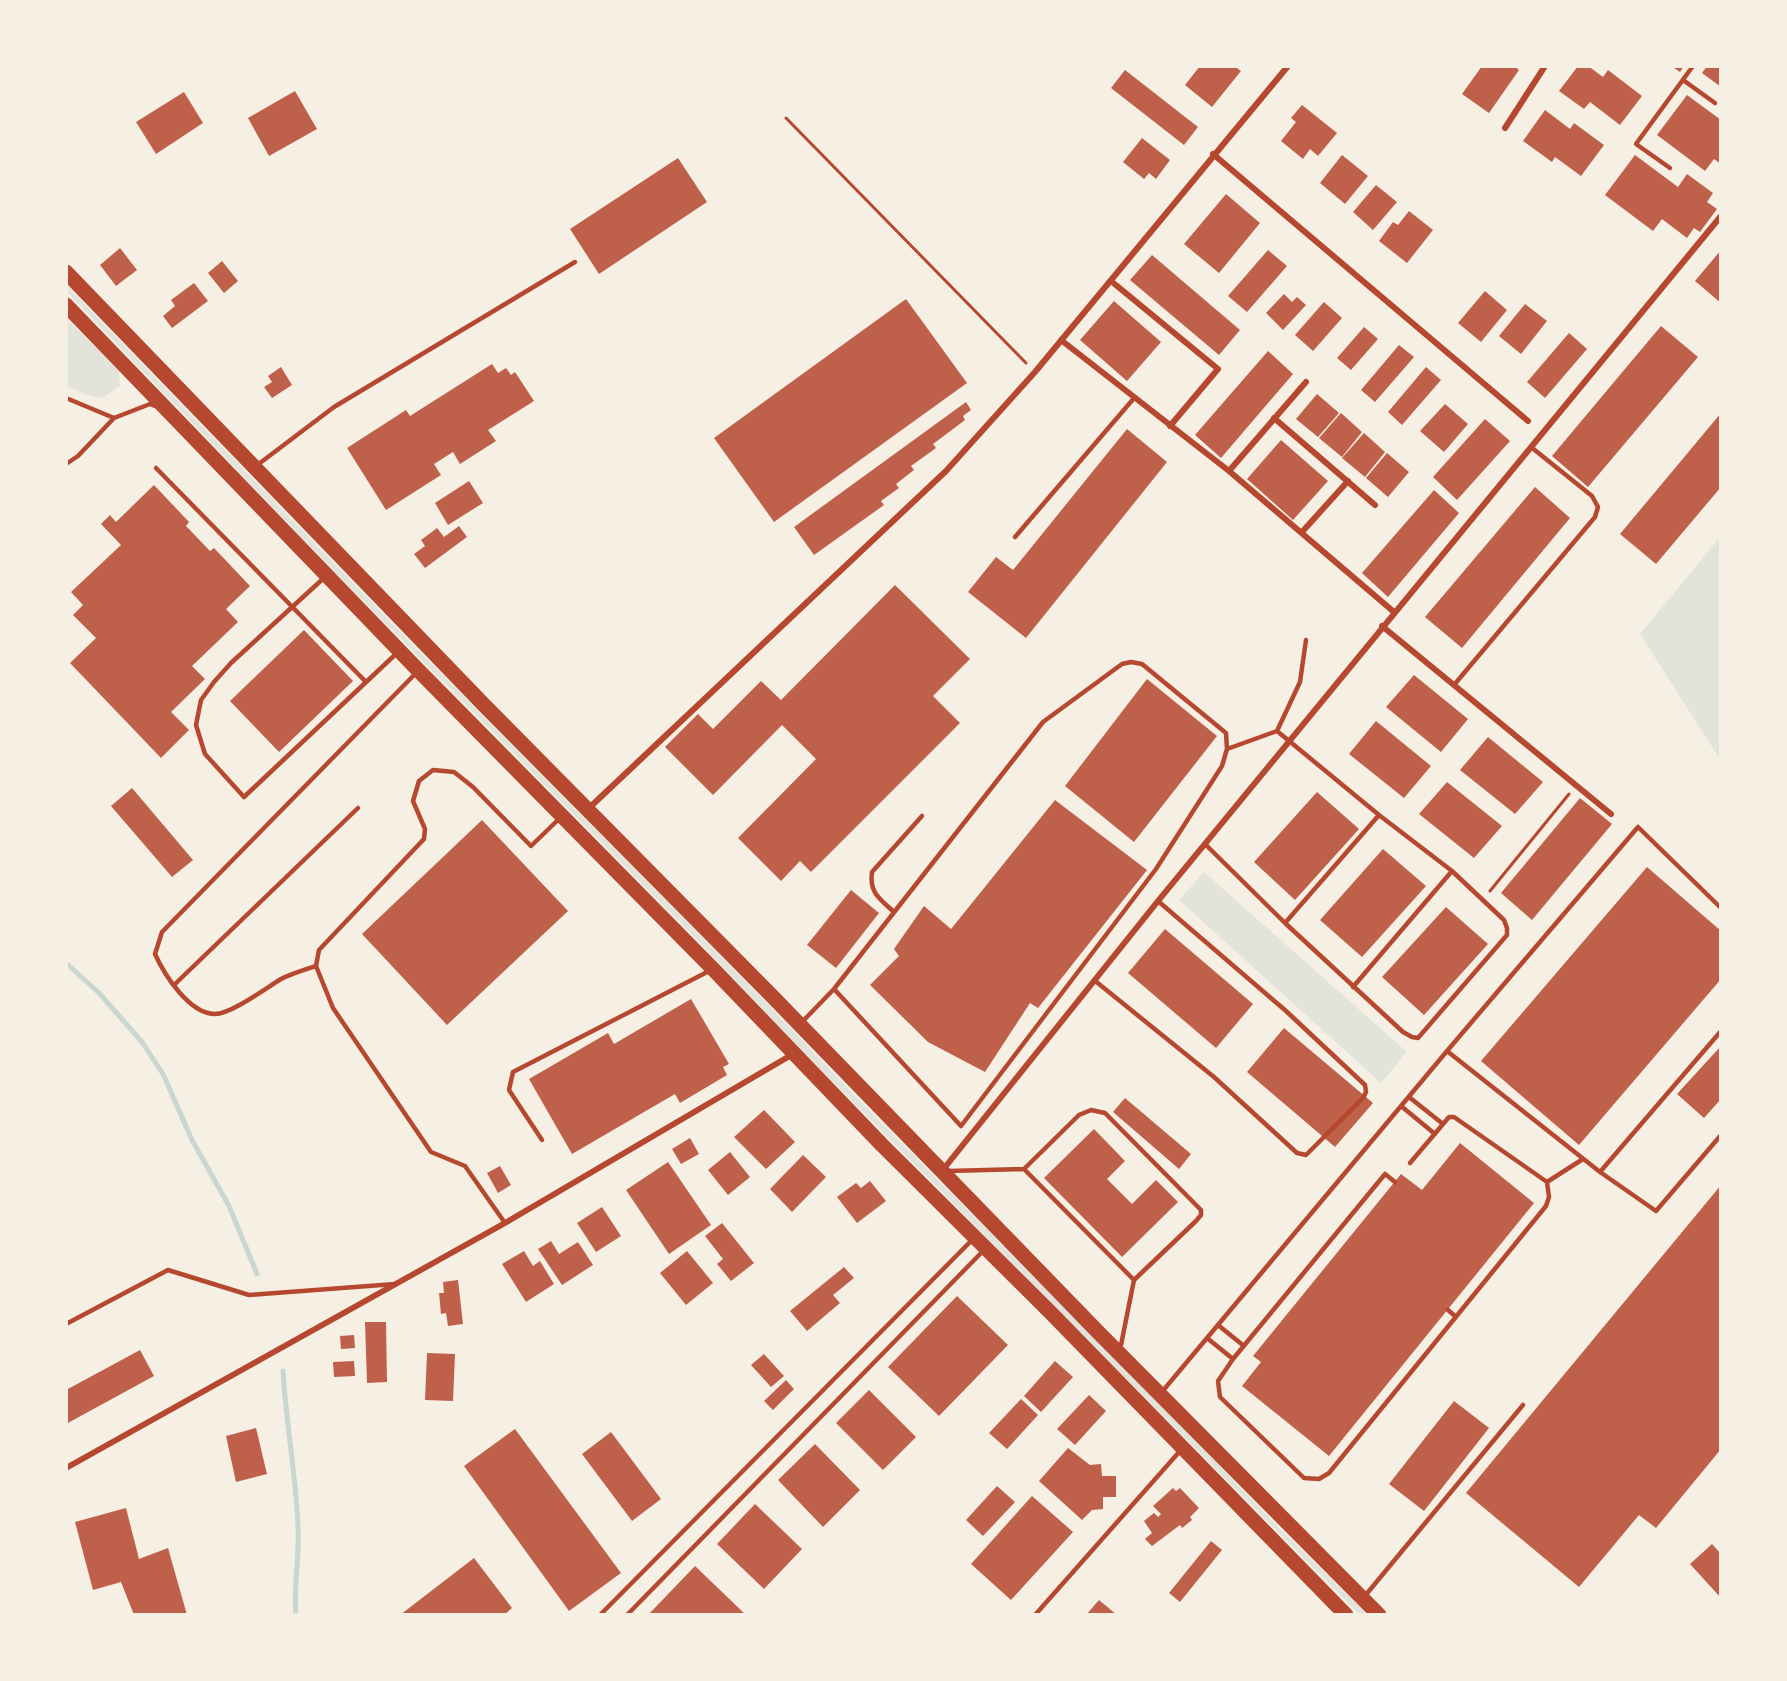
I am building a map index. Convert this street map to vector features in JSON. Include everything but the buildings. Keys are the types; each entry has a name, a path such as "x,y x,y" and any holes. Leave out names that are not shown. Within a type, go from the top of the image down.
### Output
{"main road":[{"path":"66,272 587,809 800,1024 1119,1353 1379,1615"},
{"path":"66,305 418,670 1346,1615"}],"street":[{"path":"587,809 946,471 1035,372 1288,66"},
{"path":"1505,128 1545,66"},
{"path":"1214,154 1528,421"},
{"path":"942,1171 1382,626 1721,216"},
{"path":"1111,281 1218,369 1170,426"},
{"path":"1061,340 1229,471 1394,612"},
{"path":"1229,471 1306,382"},
{"path":"1274,418 1375,506"},
{"path":"1302,532 1348,481"},
{"path":"1382,626 1611,814"},
{"path":"66,1468 506,1222 794,1054"}],"lane":[{"path":"1670,168 1636,144 1693,66"},
{"path":"1683,80 1714,103"},
{"path":"254,468 334,407 575,262"},
{"path":"1015,537 1135,397"},
{"path":"66,398 114,418"},
{"path":"66,464 78,456 114,418 150,404 166,409"},
{"path":"1454,685 1595,517 1598,507 1592,496 1530,447"},
{"path":"156,468 366,682"},
{"path":"327,575 231,663 201,700 196,725 205,754 244,797 400,650"},
{"path":"1227,748 1277,731 1300,682 1306,640"},
{"path":"800,1024 834,989 1043,722 1122,664 1131,662 1142,664 1226,734 1227,748 1222,766 1156,869 961,1126 834,989"},
{"path":"316,966 282,979 248,1001 216,1014 199,1010 174,985 162,970 154,954 162,932 418,670"},
{"path":"1206,845 1284,923 1403,1032 1412,1037 1418,1038 1507,935 1504,920 1452,871 1379,815 1277,731"},
{"path":"506,1222 465,1166 432,1152 333,1008 316,966 319,950 424,839 425,830 413,801 419,781 433,770 454,772 473,787 531,846 562,816"},
{"path":"174,985 358,808"},
{"path":"1284,923 1379,815"},
{"path":"894,912 877,897 871,884 872,873 922,816"},
{"path":"1161,1394 1409,1096 1638,827 1721,908"},
{"path":"1353,987 1452,871"},
{"path":"1094,980 1214,1077 1297,1153 1306,1155 1363,1098 1366,1092 1365,1085 1286,1011 1158,901"},
{"path":"543,1140 509,1090 513,1072 713,969"},
{"path":"1600,1172 1721,1031"},
{"path":"1448,1051 1583,1159 1656,1211 1721,1135"},
{"path":"1409,1096 1443,1124"},
{"path":"1401,1106 1435,1134"},
{"path":"942,1171 1024,1169 1079,1115 1091,1110 1105,1113 1201,1210 1201,1215 1196,1221 1134,1280 1119,1353"},
{"path":"1395,1182 1385,1174 1233,1359 1218,1381 1220,1396 1304,1478 1319,1479 1329,1473 1546,1206 1549,1197 1547,1182 1454,1117 1449,1117 1410,1163"},
{"path":"1547,1182 1583,1159"},
{"path":"1024,1169 1134,1280"},
{"path":"600,1615 980,1243"},
{"path":"627,1615 980,1243"},
{"path":"66,1324 168,1270 249,1295 395,1284"},
{"path":"1448,1310 1455,1316"},
{"path":"1218,1325 1244,1346"},
{"path":"1207,1338 1233,1359"},
{"path":"1362,1599 1523,1405"},
{"path":"1035,1615 1182,1448"}],"path":[{"path":"786,118 1035,372"},
{"path":"1483,900 1576,786"}],"shaded area":[{"path":"66,285 406,638 758,994 1277,1526 1368,1615 1360,1615 781,1029 705,948 333,570 66,291"},
{"path":"66,318 119,371 120,386 103,398 93,397 66,386"},
{"path":"1721,536 1721,761 1640,634"},
{"path":"1204,872 1407,1052 1381,1083 1179,900"}],"waterway":[{"path":"66,963 99,993 142,1042 163,1074 192,1140 229,1206 257,1274"},
{"path":"283,1371 298,1527 296,1615"}]}
